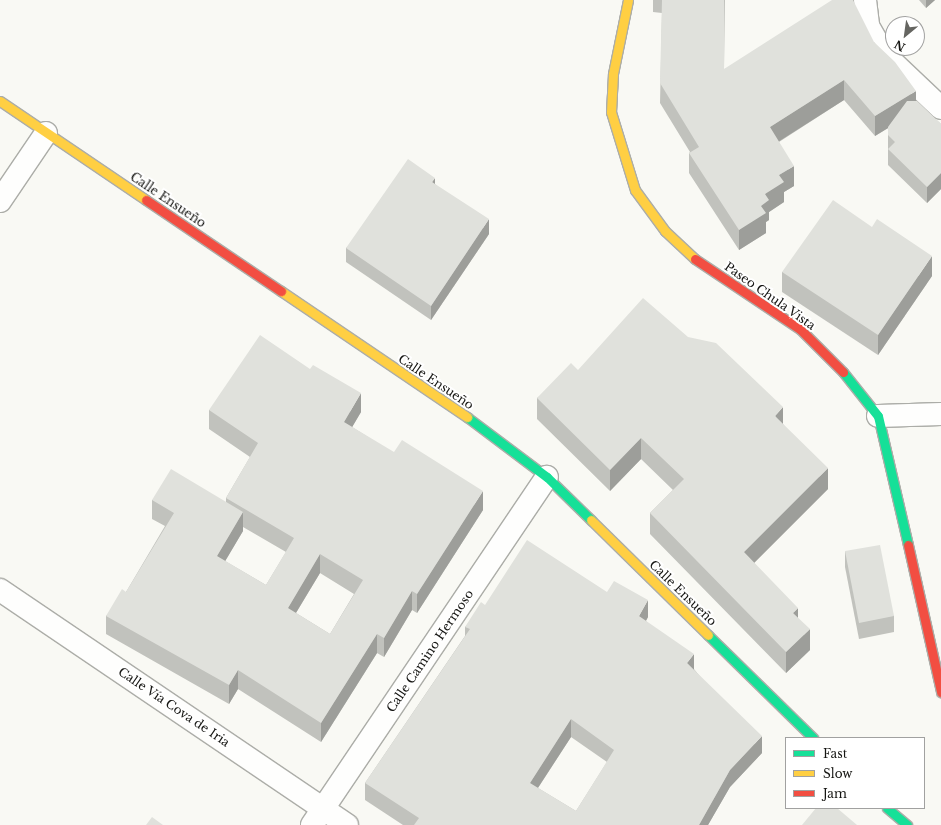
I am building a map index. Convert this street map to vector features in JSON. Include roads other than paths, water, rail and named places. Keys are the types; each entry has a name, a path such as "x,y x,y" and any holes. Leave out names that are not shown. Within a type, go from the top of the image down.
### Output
{"street":[{"name":"Paseo Chula Vista","path":"628,0 613,74 611,112 635,190 665,231 695,259 811,339 833,360 878,416 941,692"},
{"path":"865,0 868,26 885,55 941,108"},
{"name":"Calle Ensueño","path":"0,101 493,434 547,477 812,737"},
{"path":"0,201 46,133"},
{"path":"878,416 941,414"},
{"name":"Calle Camino Hermoso","path":"318,817 547,477"},
{"name":"Calle Vía Cova de Iria","path":"0,590 318,817 347,825"},
{"path":"888,809 907,825"}]}
